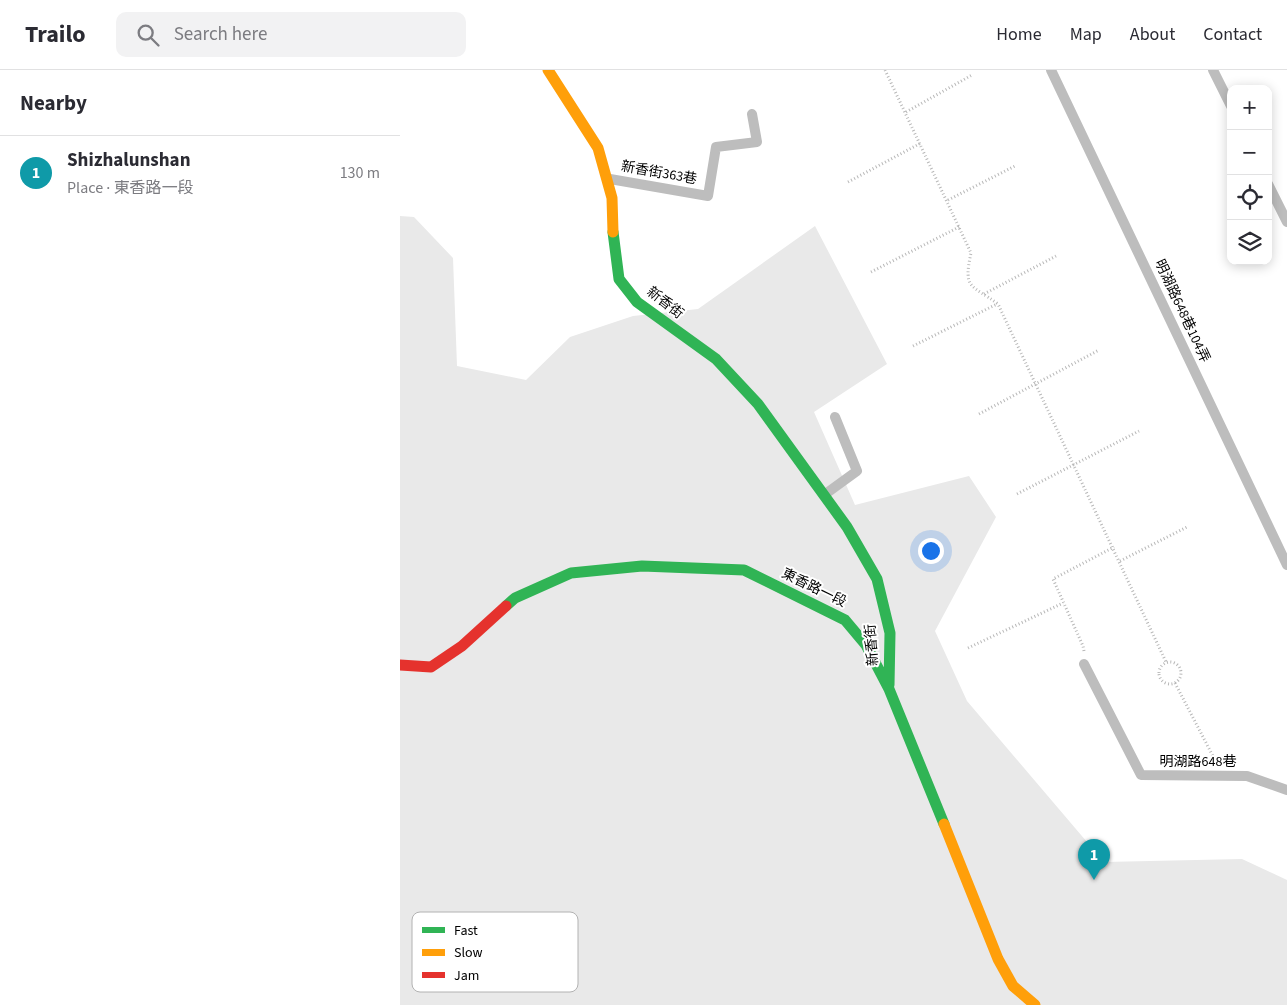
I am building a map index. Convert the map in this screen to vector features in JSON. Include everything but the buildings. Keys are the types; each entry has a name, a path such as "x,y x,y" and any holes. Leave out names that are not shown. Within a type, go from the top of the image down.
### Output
{"street":[{"name":"新香街","path":"548,70 598,148 612,198 613,236 619,279 637,302 716,359 758,404 847,527 877,579 890,633 889,689"},
{"name":"東香路一段","path":"400,666 432,668 462,646 515,598 571,573 642,566 744,570 845,620 866,645 889,689 998,959 1013,986 1035,1005"}],"lane":[{"name":"明湖路648巷104弄","path":"1051,70 1287,564"},
{"path":"1213,70 1227,98"},
{"name":"新香街363巷","path":"607,178 708,196 716,147 757,142 752,114"},
{"path":"1272,192 1287,222"},
{"path":"824,495 857,471 835,418"},
{"name":"明湖路648巷","path":"1084,664 1141,775 1247,776 1287,790"}],"path":[{"path":"885,70 948,200 971,253 966,276 972,288 998,304 1114,547 1166,662"},
{"path":"906,112 972,75"},
{"path":"848,182 921,143"},
{"path":"948,200 1015,166"},
{"path":"870,272 960,226"},
{"path":"984,294 1056,256"},
{"path":"913,346 998,304"},
{"path":"979,414 1099,350"},
{"path":"1017,494 1139,431"},
{"path":"1120,561 1187,527"},
{"path":"1084,664 1083,646 1053,580 1114,547"},
{"path":"968,648 1063,603"},
{"path":"1166,662 1174,662 1180,667 1182,674 1175,683 1168,684 1160,677 1160,666 1166,662"},
{"path":"1175,683 1223,776"}],"shaded area":[{"path":"400,216 414,217 453,258 457,366 526,380 570,337 633,316 698,309 815,226 887,364 814,412 855,505 969,476 996,517 935,631 967,701 1104,862 1242,859 1287,880 1287,1005 400,1005"}],"traffic: fast":[{"path":"613,232 619,279 637,302 716,359 758,404 847,527 877,579 890,633 889,685"},
{"path":"506,606 515,598 571,573 642,566 744,570 845,620 866,645 889,689 944,824"}],"traffic: slow":[{"path":"548,70 598,148 612,198 613,232"},
{"path":"944,824 998,959 1013,986 1035,1005"}],"traffic: jam":[{"path":"400,665 431,667 462,646 506,606"}],"place":[{"name":"Shizhalunshan","path":"1094,880"}]}
